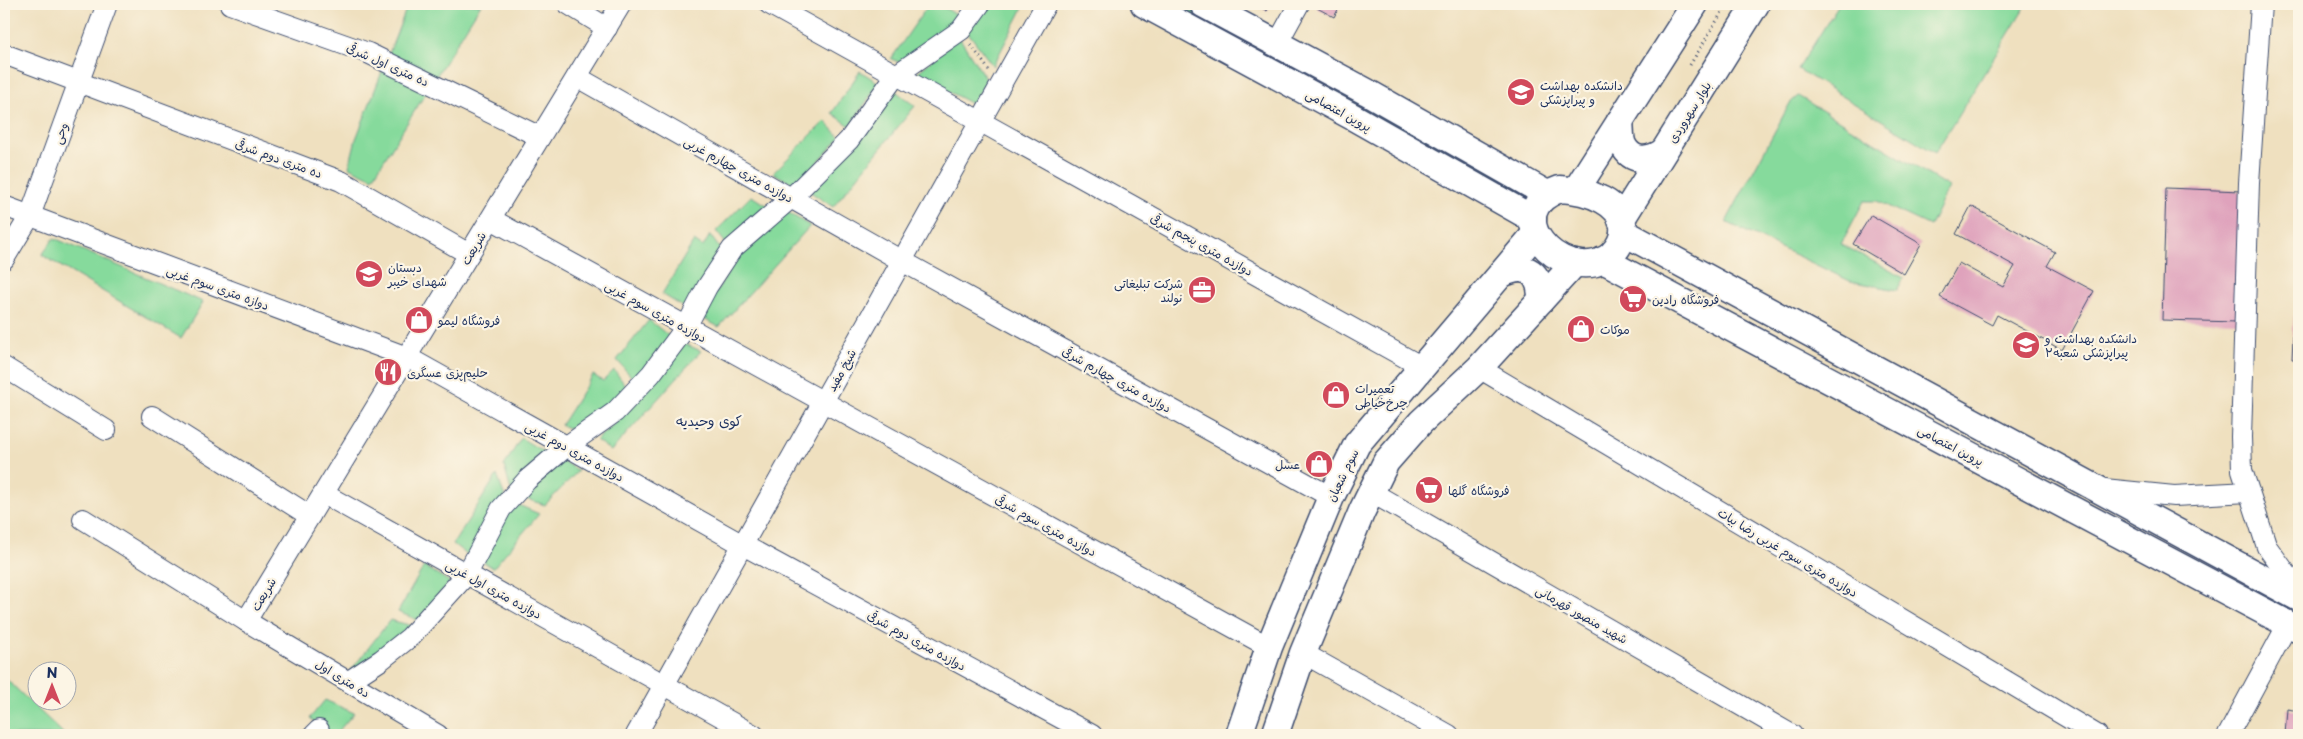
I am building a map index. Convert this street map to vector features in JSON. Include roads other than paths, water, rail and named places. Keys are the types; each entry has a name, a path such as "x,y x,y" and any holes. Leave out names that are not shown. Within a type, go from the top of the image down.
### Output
{"main road":[{"name":"پروین اعتصامی","path":"1144,4 1353,117 1534,226"},
{"path":"1203,4 1548,194"},
{"path":"1576,190 1695,4"},
{"name":"بلوار سهروردی","path":"1622,226 1663,152 1756,4"},
{"path":"1620,121 1622,144 1628,152 1640,158 1651,160 1663,152"},
{"path":"1560,189 1576,190 1594,195 1605,201 1615,210 1622,226 1621,244 1612,255 1603,260 1575,263 1559,258 1543,247 1534,226 1538,203 1548,194 1560,189"},
{"name":"سوم شعبان","path":"1239,735 1270,647 1331,497 1358,444 1502,274 1534,226"},
{"path":"1622,226 2299,598"},
{"name":"پروین اعتصامی","path":"1603,260 2294,627"},
{"path":"1275,735 1304,653 1386,462 1421,422 1478,368 1575,263"},
{"path":"1502,274 1520,268 1530,271 1537,278 1541,289 1541,300"}],"street":[{"name":"وحی","path":"4,258 30,216 107,4"},
{"name":"ده متری اول شرقی","path":"230,4 368,53 540,137"},
{"path":"568,4 607,28"},
{"name":"شریعت","path":"246,621 621,4"},
{"name":"دوازده متری پنجم شرقی","path":"769,4 1424,368"},
{"path":"349,682 410,637 467,574 501,509 528,480 567,446 616,412 651,374 686,327 707,287 732,249 791,198 848,140 896,75 960,30 980,4"},
{"name":"شیخ مفید","path":"636,735 1046,4"},
{"path":"1277,44 1299,4"},
{"path":"2261,4 2249,183 2241,427 2242,470 2267,547 2299,591"},
{"name":"ده متری دوم شرقی","path":"4,54 341,181 470,254"},
{"name":"دوازده متری چهارم غربی","path":"577,77 902,261"},
{"name":"دوازه متری سوم غربی","path":"4,206 407,357"},
{"name":"دوازده متری سوم غربی","path":"491,219 822,403"},
{"name":"دوازده متری چهارم شرقی","path":"902,261 1331,497"},
{"name":"دوازده متری دوم غربی","path":"407,357 743,545"},
{"path":"4,368 106,430"},
{"name":"دوازده متری سوم غربی رضا بیات","path":"1478,368 2097,735"},
{"name":"دوازده متری سوم شرقی","path":"822,403 1270,647"},
{"path":"152,416 310,516"},
{"path":"2096,488 2174,496 2249,492"},
{"name":"شهید منصور قهرمانی","path":"1372,492 1792,735"},
{"name":"دوازده متری اول غربی","path":"324,494 754,735"},
{"name":"ده متری اول","path":"83,519 246,621 438,735"},
{"name":"دوازده متری دوم شرقی","path":"743,545 1092,735"},
{"path":"2228,735 2294,627"},
{"path":"1304,653 1449,735"}],"place":[{"name":"دانشکده بهداشت و پیراپزشکی","path":"1521,92"},
{"name":"دبستان شهدای خیبر","path":"369,274"},
{"name":"شرکت تبلیغاتی نولند","path":"1202,290"},
{"name":"فروشگاه رادین","path":"1633,299"},
{"name":"فروشگاه لیمو","path":"419,320"},
{"name":"موکات","path":"1581,329"},
{"name":"دانشکده بهداشت و پیراپزشکى شعبه۲","path":"2026,345"},
{"name":"حلیم‌پزی عسگری","path":"388,372"},
{"name":"تعمیرات چرخ‌خیاطی","path":"1336,395"},
{"name":"عسل","path":"1319,464"},
{"name":"فروشگاه گلها","path":"1429,490"}],"district":[{"name":"کوی وحیدیه","path":"709,420"}]}
